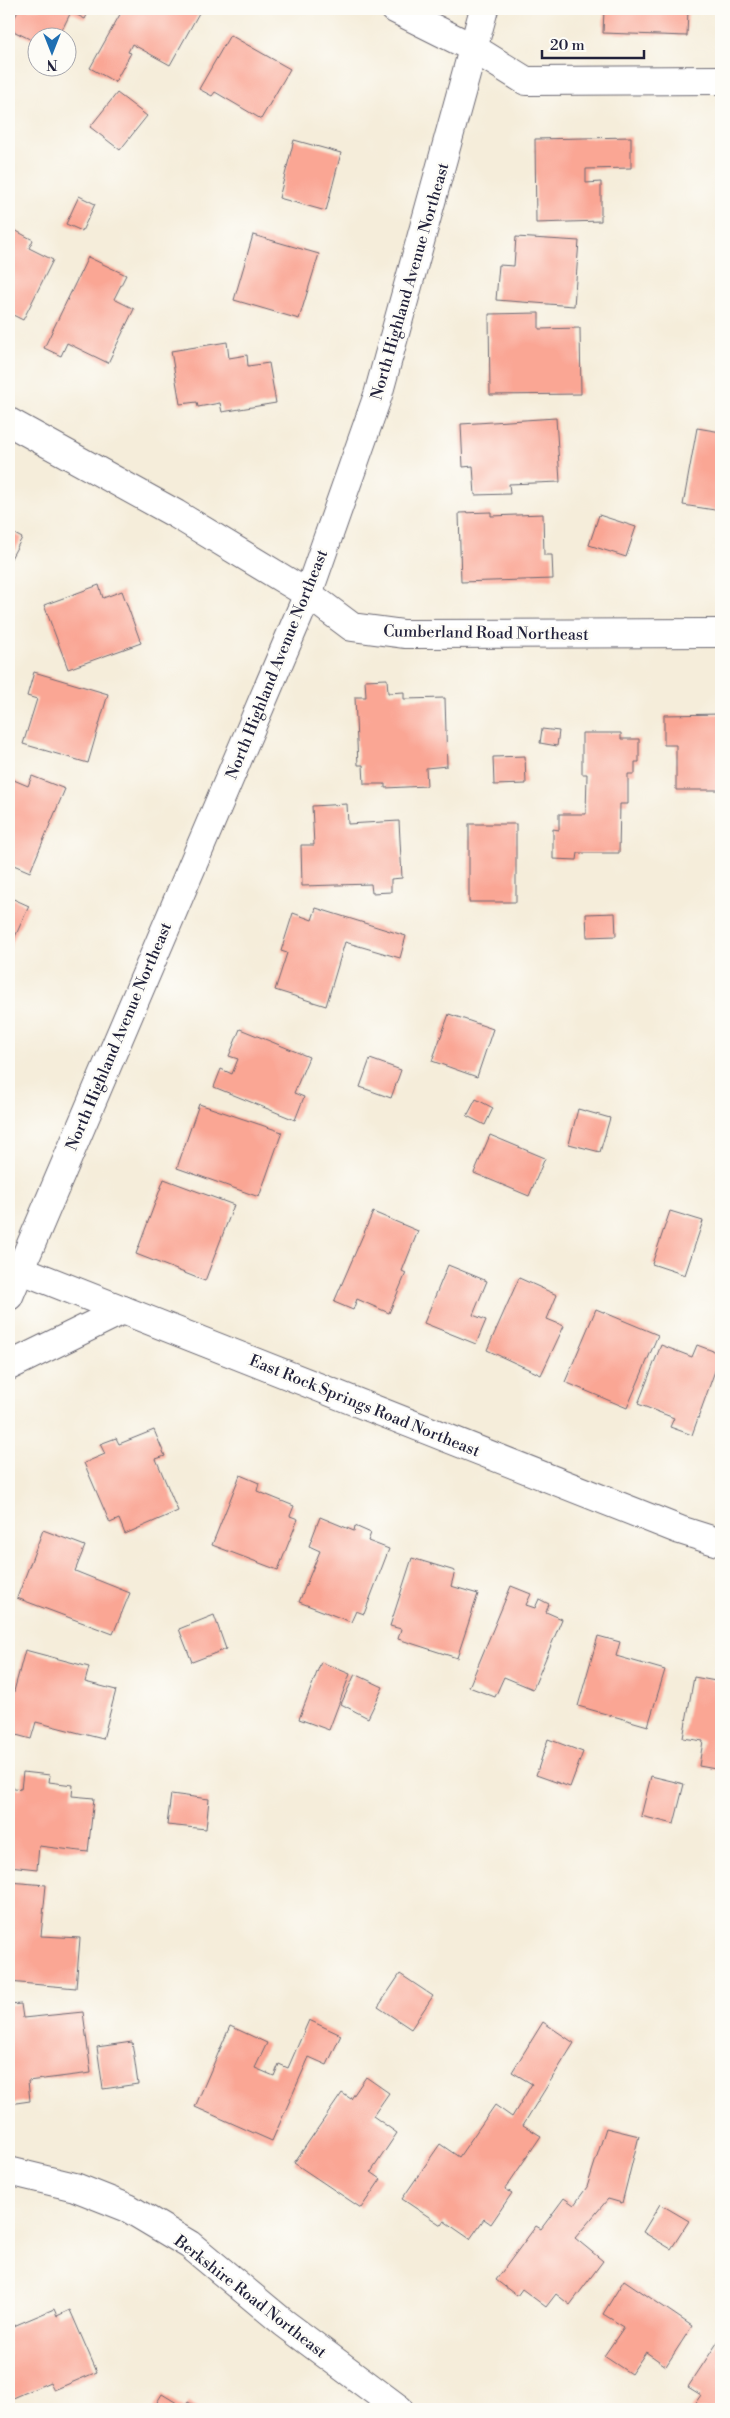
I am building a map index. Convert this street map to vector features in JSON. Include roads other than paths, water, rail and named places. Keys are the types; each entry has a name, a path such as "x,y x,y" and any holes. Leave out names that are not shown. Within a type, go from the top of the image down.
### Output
{"street":[{"path":"395,9 473,48 526,81 721,80"},
{"name":"North Highland Avenue Northeast","path":"9,1296 14,1267 308,594 378,395 484,9"},
{"name":"Cumberland Road Northeast","path":"9,422 176,514 308,594 352,627 404,634 721,632"},
{"name":"East Rock Springs Road Northeast","path":"14,1267 671,1526 721,1543"},
{"path":"9,1366 123,1310"},
{"name":"Berkshire Road Northeast","path":"9,2171 75,2187 128,2208 190,2246 284,2323 399,2409"}]}
